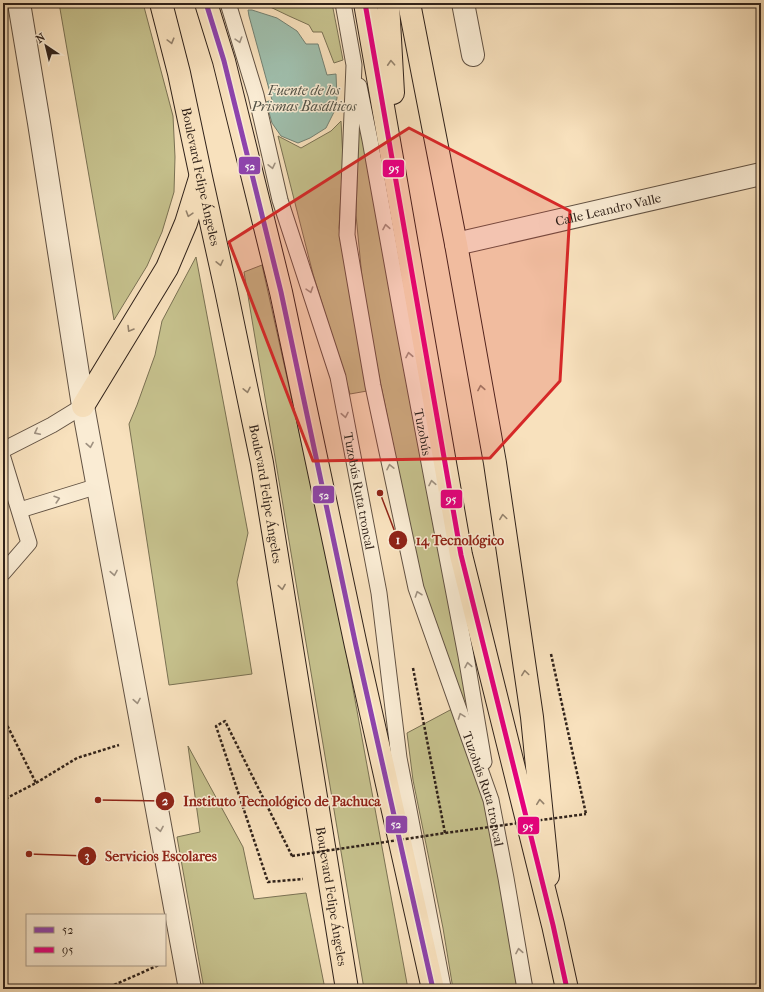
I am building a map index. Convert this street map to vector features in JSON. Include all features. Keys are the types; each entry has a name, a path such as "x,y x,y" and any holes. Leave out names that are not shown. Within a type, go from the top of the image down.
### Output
{"main road":[{"name":"Boulevard Felipe Ángeles","path":"161,3 179,73 262,463 347,989"},
{"path":"206,3 224,61 281,292 356,646 433,989"},
{"path":"365,3 461,555 567,989"},
{"path":"388,3 397,186"},
{"path":"409,3 456,244 495,463 532,717 552,924"},
{"path":"83,406 166,268 186,223 201,177"}],"street":[{"path":"19,3 83,406 190,989"},
{"path":"463,3 473,55"},
{"name":"Calle Leandro Valle","path":"456,244 761,174"}],"lane":[{"name":"Tuzobús Ruta troncal","path":"228,3 256,95 280,200 338,377 379,593 399,758 444,989"},
{"name":"Tuzobús Ruta troncal","path":"343,3 354,65 347,235 373,386 416,588 491,800 525,989"},
{"name":"Tuzobús","path":"354,65 370,140 432,481 466,656 491,800"},
{"path":"3,450 52,425 83,406"},
{"path":"3,458 30,543 3,573"},
{"path":"20,510 98,486"}],"path":[{"path":"414,674 445,833"},
{"path":"3,717 36,783"},
{"path":"328,876 268,882 216,726 225,721 292,856 586,814"},
{"path":"3,800 36,783 77,758 144,738"},
{"path":"105,989 157,966"}],"highlighted area":[{"path":"409,128 570,211 560,381 490,458 313,461 229,242"}],"shaded area":[{"path":"59,3 143,3 173,116 175,157 174,192 162,232 147,266 114,320"},
{"path":"252,3 332,3 343,60 334,63 322,32 313,32 309,25 264,4"},
{"path":"359,116 392,304 436,539 471,712 466,711 422,585 379,376 363,288 356,215"},
{"path":"341,121 343,159 339,228 367,391 350,394 313,274 278,136 301,148 331,131"},
{"path":"196,257 248,533 237,582 252,674 169,685 129,424 155,355 162,321"},
{"path":"262,265 338,607 408,989 364,989 244,272"},
{"path":"452,709 484,797 520,989 453,989 443,928 413,780 407,733"},
{"path":"188,746 243,847 254,899 306,893 325,989 204,989 177,837 200,832"}],"water":[{"name":"Fuente de los Prismas Basálticos","path":"248,10 277,18 297,31 306,44 318,44 327,75 336,74 337,98 334,112 326,128 310,138 298,143 281,136 272,123 266,102 272,100"}],"transit line":[{"name":"52","path":"206,3 224,61 281,292 356,646 433,989"},
{"name":"95","path":"365,3 461,555 553,925 567,989"}],"place":[{"name":"14 Tecnológico","path":"380,493"},
{"name":"Instituto Tecnológico de Pachuca","path":"98,800"},
{"name":"Servicios Escolares","path":"29,854"}]}
